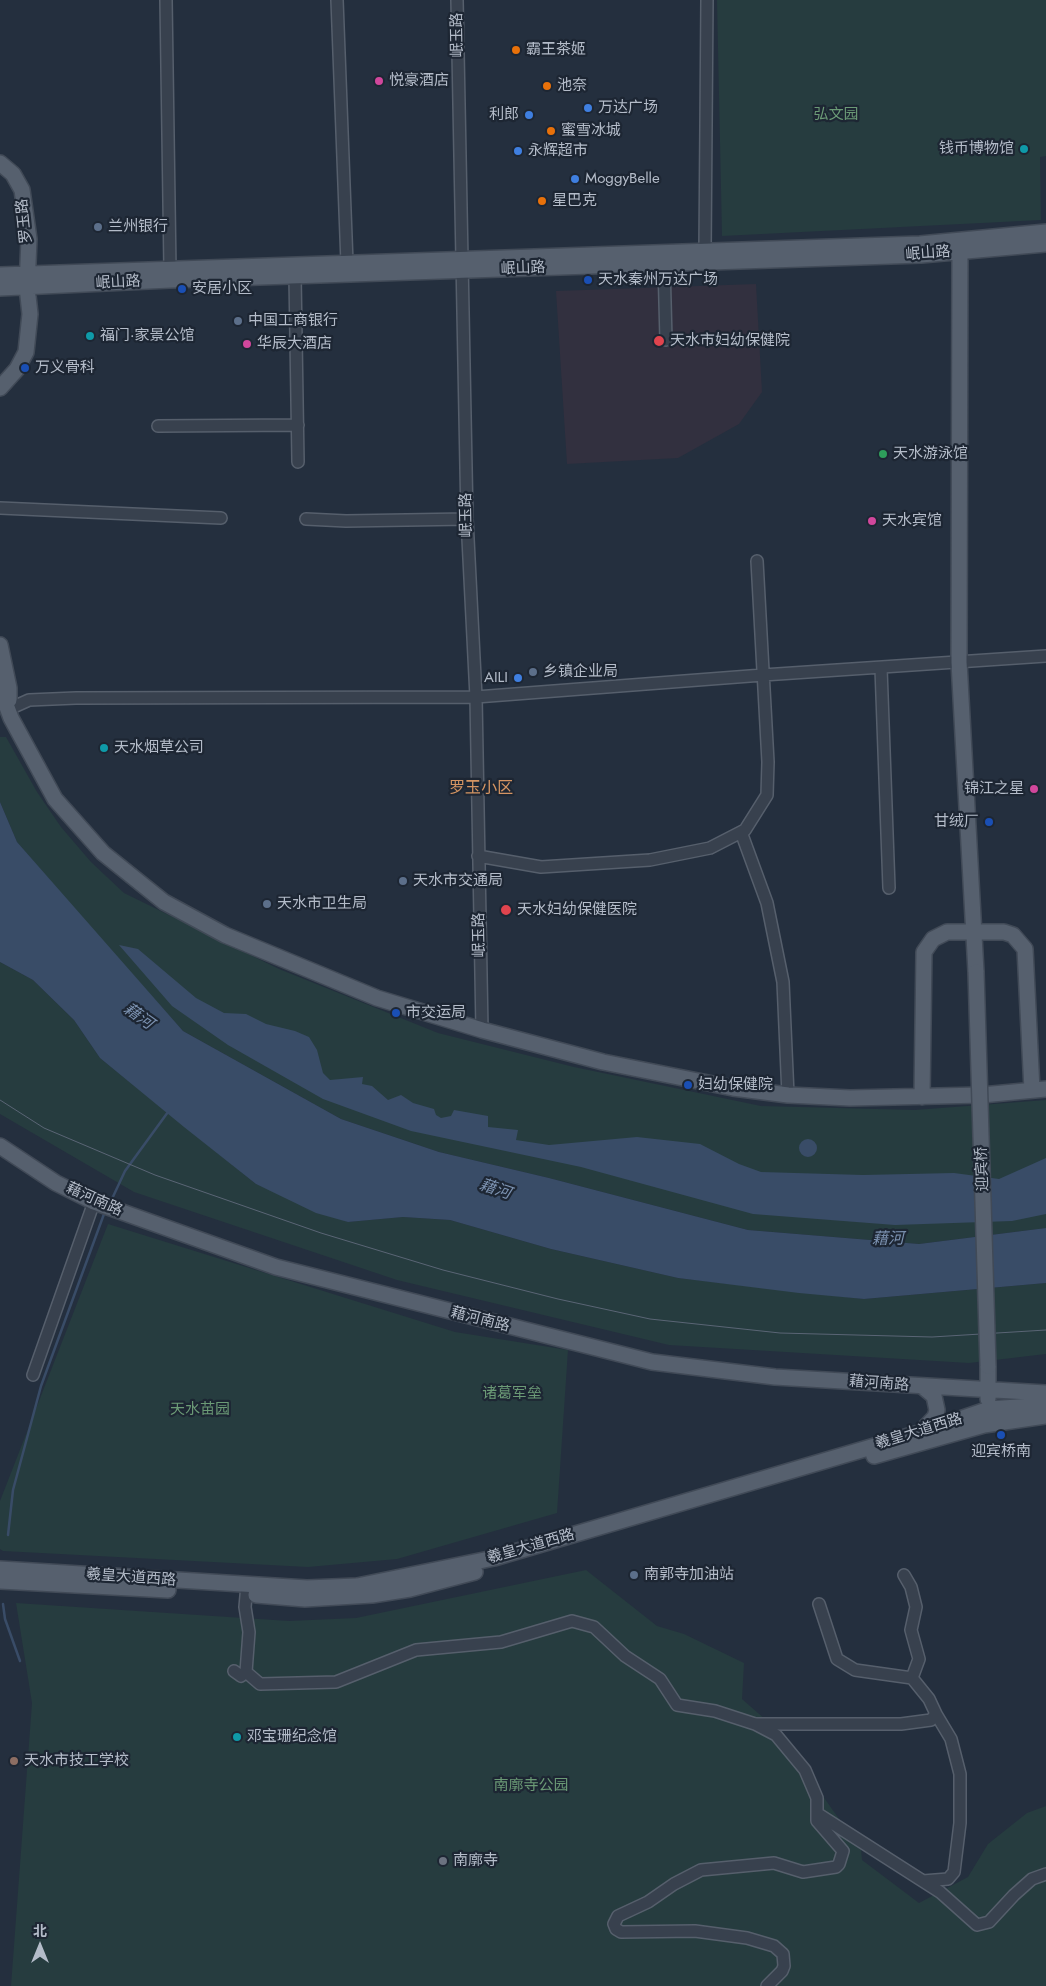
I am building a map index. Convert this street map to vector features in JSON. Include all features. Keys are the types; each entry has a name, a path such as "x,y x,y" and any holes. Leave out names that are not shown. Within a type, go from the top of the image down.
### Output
{"main road":[{"name":"罗玉路","path":"0,163 14,174 22,190 29,239 27,280 18,354 8,372 0,379"},
{"name":"岷山路","path":"27,280 295,276 705,251 920,244 960,246 1046,232"},
{"name":"岷山路","path":"0,288 27,280 170,269 346,263 463,265 664,264 960,246 1046,244"},
{"name":"迎宾桥","path":"960,246 959,662 976,972 989,1410"},
{"path":"0,275 27,280"},
{"name":"罗玉路","path":"0,388 17,369 26,352 30,314 27,280"},
{"path":"0,645 9,688 3,713"},
{"path":"0,688 3,713 56,799 103,853 164,902 225,935 377,998 482,1030 603,1062 733,1088 788,1095 850,1098 922,1097 1039,1090 1025,949 1013,935 1004,932 940,935 933,939 924,952 922,1097"},
{"name":"藉河南路","path":"0,1146 56,1183 94,1202 276,1267 652,1362 775,1377 1046,1393"},
{"path":"919,1433 935,1417 937,1410 934,1396 922,1386"},
{"name":"羲皇大道西路","path":"0,1569 246,1596 307,1588 357,1586 494,1558 919,1433 989,1410 1046,1405"},
{"path":"984,1425 989,1410"},
{"name":"羲皇大道西路","path":"0,1581 305,1599 333,1598 410,1589 500,1566 984,1425 1046,1416"}],"street":[{"path":"166,0 170,269"},
{"path":"337,0 346,263"},
{"name":"岷玉路","path":"457,0 467,519 476,697 482,1030"},
{"path":"705,251 707,0"},
{"path":"664,264 666,340"},
{"path":"295,276 298,462"},
{"path":"158,426 298,425"},
{"path":"0,508 221,518"},
{"path":"306,520 467,519"},
{"path":"478,856 541,867 650,860 710,848 745,830 767,795 768,762 757,561"},
{"path":"3,713 29,700 76,698 476,697 1046,656"},
{"path":"881,668 889,888"},
{"path":"741,832 767,903 783,982 788,1095"},
{"path":"33,1376 94,1202"},
{"path":"904,1575 911,1587 916,1607 911,1630 918,1659 912,1678"},
{"path":"234,1671 241,1676 246,1672 249,1632 246,1596"},
{"path":"819,1604 837,1659 855,1670 912,1678 929,1699 951,1739 960,1774 960,1823 954,1872 948,1879 923,1880"},
{"path":"246,1672 260,1684 336,1682 416,1650 501,1642 572,1621 594,1627 625,1656 660,1680 676,1705 715,1711 755,1724 776,1735 805,1770 817,1798 817,1821 843,1851 842,1860 836,1867 803,1872 774,1863 701,1870 614,1920 615,1926 621,1932 695,1931 747,1938 774,1946 782,1954 784,1966 782,1971 767,1986"},
{"path":"755,1724 901,1724 932,1720 936,1714"},
{"path":"818,1814 946,1896 973,1923 981,1925 990,1922 1014,1895 1032,1879 1046,1874"}],"shaded area":[{"name":"天水市妇幼保健院","path":"756,284 762,392 739,424 678,458 567,464 556,291"}],"green space":[{"name":"弘文园","path":"717,0 1046,0 1046,156 1040,157 1041,220 722,236"},
{"path":"0,737 6,737 37,792 61,827 91,862 124,893 279,969 438,1033 574,1067 761,1106 915,1110 1046,1100 1046,1228 919,1244 748,1230 549,1178 439,1152 341,1119 183,1031 87,924 17,842 0,802"},
{"path":"0,962 33,980 74,1020 100,1058 256,1184 348,1222 403,1217 450,1220 551,1249 678,1278 864,1299 1046,1283 1046,1354 969,1363 669,1345 397,1280 134,1192 0,1114"},
{"name":"天水苗园","path":"108,1224 455,1332 568,1350 557,1513 397,1559 308,1567 3,1551 0,1549 0,1501"},
{"name":"南廓寺公园","path":"586,1570 657,1626 684,1634 744,1663 742,1699 774,1727 861,1850 862,1860 919,1903 968,1877 988,1844 1027,1813 1046,1806 1046,1986 11,1986 32,1703 16,1603 289,1621 356,1618"}],"water":[{"name":"藉河","path":"0,802 17,842 183,1031 341,1119 439,1152 549,1178 748,1230 919,1244 1046,1228 1046,1283 864,1299 799,1293 678,1278 551,1249 450,1220 403,1217 348,1222 316,1213 256,1184 184,1127 100,1058 74,1020 33,980 0,962"},
{"path":"119,945 138,949 196,998 224,1013 246,1014 266,1024 295,1031 309,1037 317,1050 323,1073 330,1080 363,1077 362,1084 372,1086 388,1100 401,1095 413,1103 434,1109 436,1115 441,1118 451,1116 454,1110 488,1116 488,1127 518,1130 516,1140 549,1145 637,1137 700,1144 739,1164 761,1172 863,1175 954,1173 999,1179 1046,1158 1046,1214 1012,1221 895,1225 753,1214 581,1167 411,1131 323,1099 228,1045 172,1006"},
{"path":"808,1139 814,1142 817,1148 814,1154 808,1157 802,1154 799,1148 802,1142"}],"waterway":[{"path":"111,1201 125,1171 168,1112"},
{"path":"8,1535 13,1490 41,1386 104,1214"},
{"path":"3,1604 5,1619 20,1661"}],"tram line":[{"path":"0,1100 44,1128 155,1175 321,1233 443,1270 558,1299 650,1319 780,1333 932,1337 1046,1330"}],"place":[{"name":"霸王茶姬","path":"516,50"},
{"name":"悦豪酒店","path":"379,81"},
{"name":"池奈","path":"547,86"},
{"name":"万达广场","path":"588,108"},
{"name":"利郎","path":"529,115"},
{"name":"蜜雪冰城","path":"551,131"},
{"name":"钱币博物馆","path":"1024,149"},
{"name":"永辉超市","path":"518,151"},
{"name":"MoggyBelle","path":"575,179"},
{"name":"星巴克","path":"542,201"},
{"name":"兰州银行","path":"98,227"},
{"name":"天水秦州万达广场","path":"588,280"},
{"name":"安居小区","path":"182,289"},
{"name":"中国工商银行","path":"238,321"},
{"name":"福门·家景公馆","path":"90,336"},
{"name":"天水市妇幼保健院","path":"659,341"},
{"name":"华辰大酒店","path":"247,344"},
{"name":"万义骨科","path":"25,368"},
{"name":"天水游泳馆","path":"883,454"},
{"name":"天水宾馆","path":"872,521"},
{"name":"乡镇企业局","path":"533,672"},
{"name":"AILI","path":"518,678"},
{"name":"天水烟草公司","path":"104,748"},
{"name":"锦江之星","path":"1034,789"},
{"name":"甘绒厂","path":"989,822"},
{"name":"天水市交通局","path":"403,881"},
{"name":"天水市卫生局","path":"267,904"},
{"name":"天水妇幼保健医院","path":"506,910"},
{"name":"市交运局","path":"396,1013"},
{"name":"妇幼保健院","path":"688,1085"},
{"name":"迎宾桥南","path":"1001,1435"},
{"name":"南郭寺加油站","path":"634,1575"},
{"name":"邓宝珊纪念馆","path":"237,1737"},
{"name":"天水市技工学校","path":"14,1761"},
{"name":"南廓寺","path":"443,1861"}],"district":[{"name":"罗玉小区","path":"481,789"}],"park label":[{"name":"诸葛军垒","path":"512,1394"}]}
